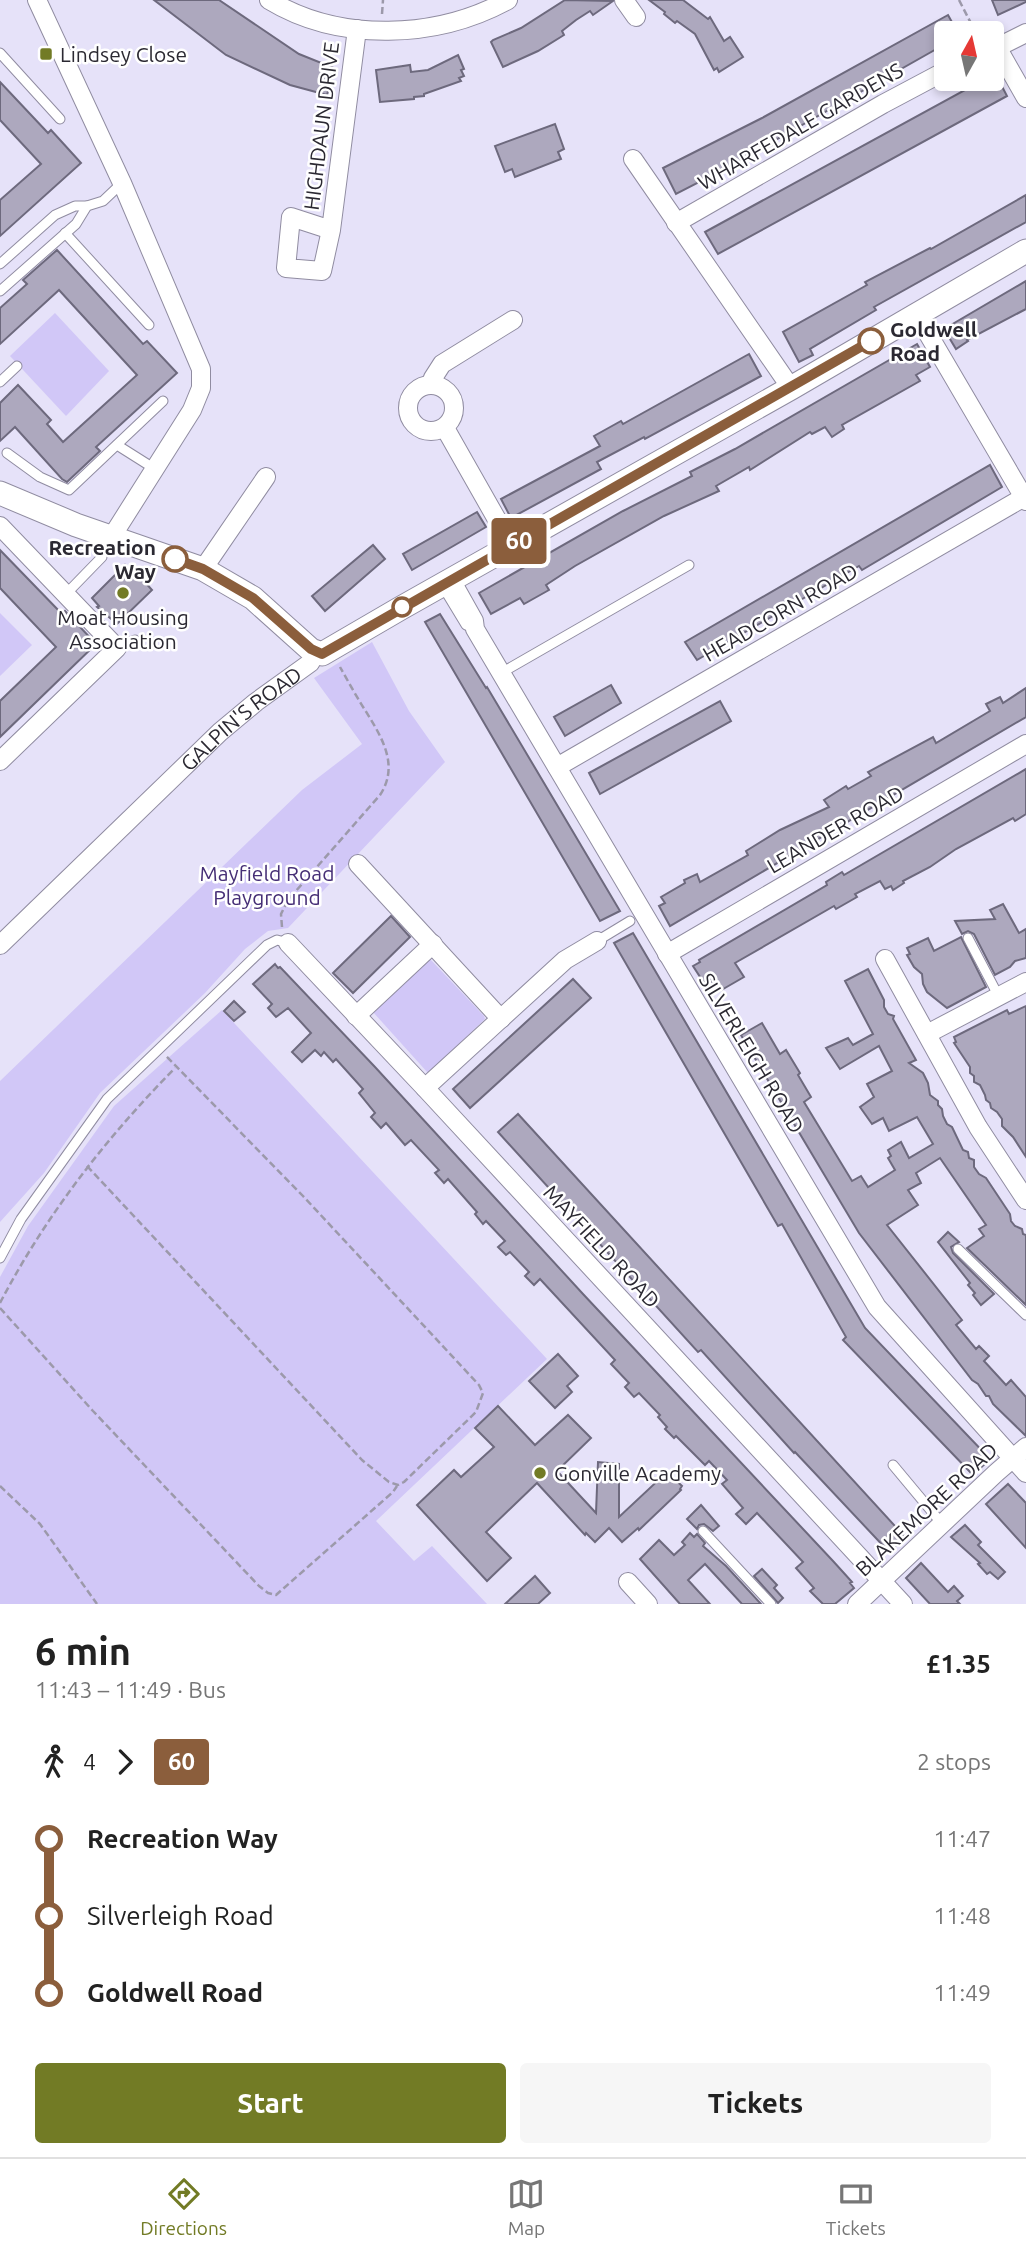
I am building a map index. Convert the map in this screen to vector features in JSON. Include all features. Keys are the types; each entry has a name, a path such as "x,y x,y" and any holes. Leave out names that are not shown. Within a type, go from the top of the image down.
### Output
{"street":[{"path":"37,0 122,183 201,369 198,397 106,548"},
{"path":"269,0 283,9 322,23 357,29 406,30 438,27 489,10 508,0"},
{"path":"624,0 636,17"},
{"name":"HIGHDAUN DRIVE","path":"331,230 357,29"},
{"path":"1004,44 1026,33"},
{"path":"1004,63 1026,98"},
{"name":"WHARFEDALE GARDENS","path":"676,223 934,77"},
{"path":"634,159 791,388"},
{"name":"GALPIN'S ROAD","path":"0,945 220,732 310,663 316,653 327,652 1026,251"},
{"path":"917,315 1025,498"},
{"path":"431,384 442,365 513,320"},
{"path":"431,384 442,387 453,398 454,413 445,428 432,432 424,430 412,421 409,414 410,399 414,392 431,384"},
{"path":"445,428 512,546"},
{"path":"203,569 266,477"},
{"path":"0,493 45,513 106,548 203,569 253,598 316,653"},
{"name":"HEADCORN ROAD","path":"557,768 1025,498"},
{"path":"0,526 117,648 0,761"},
{"name":"SILVERLEIGH ROAD","path":"446,582 474,621 475,629 557,768 636,917 667,954 877,1307 1019,1453 1026,1473"},
{"name":"LEANDER ROAD","path":"667,954 1026,744"},
{"path":"358,864 501,1019"},
{"path":"425,1088 565,960 597,941"},
{"name":"MAYFIELD ROAD","path":"285,942 425,1088 903,1604"},
{"path":"356,1016 433,944"},
{"path":"885,959 978,1127 1026,1200"},
{"path":"927,1034 1026,982"},
{"name":"BLAKEMORE ROAD","path":"857,1604 1019,1453"},
{"path":"628,1582 648,1604"}],"lane":[{"path":"0,54 60,119"},
{"path":"0,264 55,215 75,206 87,206 103,201 122,183"},
{"path":"0,291 76,224 87,206"},
{"path":"65,233 149,325"},
{"path":"0,382 17,366"},
{"path":"7,453 40,477 69,490 163,401"},
{"path":"117,445 155,469"},
{"path":"66,594 106,548"},
{"path":"501,673 689,565"},
{"path":"117,648 135,640"},
{"path":"597,941 636,917"},
{"path":"968,938 999,997"},
{"path":"0,1258 21,1219 107,1099 267,945 277,940 285,942"},
{"path":"958,1248 1026,1315"},
{"path":"893,1465 943,1525"},
{"path":"703,1531 771,1604"}],"path":[{"path":"959,0 970,21"},
{"path":"285,942 281,914 288,900 380,795 389,776 389,758 381,737 338,664"},
{"path":"0,1308 93,1411 259,1586 276,1595 404,1482 477,1412 483,1393 479,1385 303,1196 159,1049"},
{"path":"0,1303 60,1202 136,1108 176,1067"},
{"path":"87,1166 362,1460 388,1482 398,1485"},
{"path":"0,1486 40,1524 97,1604"}],"green space":[{"path":"55,313 109,371 66,416 10,356"},
{"path":"0,613 32,645 0,676"},
{"name":"Mayfield Road Playground","path":"372,642 409,711 445,762 288,928 268,931 245,949 205,993 100,1093 44,1173 0,1222 0,1081 302,790 362,744 314,678"},
{"path":"430,959 485,1019 428,1073 373,1012"},
{"path":"222,1010 547,1359 376,1521 414,1561 432,1546 487,1604 0,1604 0,1277 28,1226 114,1106"}],"building":[{"path":"154,0 219,0 299,54 334,68 327,95 290,85 226,55"},
{"path":"565,0 613,1 593,15 590,11 576,20 562,31 564,35 538,51 503,67 491,42 521,28"},
{"path":"649,0 683,0 708,19 710,17 724,41 730,37 743,57 719,72 717,68 714,70 695,34 677,21 675,23"},
{"path":"992,0 1026,0 1026,2 998,15"},
{"path":"948,15 951,21 937,21"},
{"path":"934,23 934,50 774,141 775,143 676,194 663,168 762,118"},
{"path":"458,55 464,69 461,70 464,76 459,78 461,81 414,99 380,102 376,70 410,65 411,72 428,70"},
{"path":"0,82 48,133 51,130 81,163 0,236 0,200 41,164 0,120"},
{"path":"1004,90 1007,96 718,254 705,232 963,91"},
{"path":"555,124 564,149 558,152 561,159 515,177 512,169 505,172 495,146"},
{"path":"1026,195 1026,222 874,307 876,310 810,349 813,355 799,362 783,332 867,285 865,282 931,249"},
{"path":"57,250 143,344 147,341 177,373 96,447 100,451 67,482 15,427 0,441 0,403 18,385 51,420 47,424 63,442 137,375 59,290 0,344 0,308 27,284 23,280"},
{"path":"1026,281 1026,309 967,340 956,349 944,329"},
{"path":"917,344 930,367 916,375 920,381 842,425 844,429 832,437 825,427 812,434 810,432 750,470 749,467 716,486 719,491 664,516 575,566 546,585 549,590 524,604 520,598 491,614 479,593 623,511 692,476 690,472"},
{"path":"749,354 761,376 597,462 601,469 511,518 501,499 600,446 594,436 621,421 623,424"},
{"path":"990,465 1002,487 862,570 859,566 697,660 685,642"},
{"path":"477,512 486,527 412,570 403,554"},
{"path":"373,545 385,559 325,611 312,596"},
{"path":"0,550 62,614 65,611 96,644 0,737 0,701 56,647 0,588"},
{"name":"Moat Housing Association","path":"125,565 133,573 135,571 152,590 117,624 97,607 99,606 92,598"},
{"path":"440,614 487,687 620,911 600,921 425,622"},
{"path":"611,685 621,703 565,736 554,717"},
{"path":"1026,688 1026,717 670,926 659,906 665,903 661,897 685,883 684,880 697,874 700,882 748,855 746,851 780,830 829,807 824,800 846,786 848,789 871,776 868,772 933,737 936,743 990,711 986,704 1000,697 1003,703"},
{"path":"720,701 731,721 600,794 589,773"},
{"path":"1026,769 1026,814 1015,821 1013,818 956,849 893,890 891,886 885,889 880,881 855,894 857,897 836,909 834,906 735,963 744,977 718,992 710,978 704,983 693,966 827,885 826,882 842,872 844,875"},
{"path":"1003,904 1019,933 1026,929 1026,958 1015,961 995,975 974,934 968,931 962,934 955,921 995,919 990,910"},
{"path":"391,916 410,937 353,993 333,973"},
{"path":"633,933 865,1328 990,1459 973,1475 843,1340 846,1337 782,1224 778,1226 614,943"},
{"path":"961,937 986,987 947,1008 927,992 922,974 907,955 910,954 907,948 928,938 934,951"},
{"path":"275,964 375,1067 833,1561 852,1582 850,1583 854,1588 835,1604 823,1604 810,1591 814,1588 796,1568 803,1562 757,1513 746,1524 736,1514 743,1508 722,1484 727,1480 709,1461 705,1465 676,1436 674,1438 665,1429 667,1427 658,1417 660,1415 639,1393 634,1397 625,1387 629,1383 611,1364 615,1360 540,1279 534,1285 525,1276 529,1272 510,1252 506,1255 498,1247 505,1241 486,1221 483,1224 475,1214 477,1212 448,1179 444,1183 435,1173 439,1170 411,1140 405,1145 386,1123 381,1128 371,1117 375,1113 359,1093 363,1089 336,1059 333,1062 324,1052 321,1056 315,1050 302,1062 292,1052 311,1033 288,1008 276,1017 268,1008 272,1004 253,984"},
{"path":"868,969 884,1000 884,1007 888,1014 894,1016 893,1019 916,1060 909,1063 923,1073 930,1095 938,1101 947,1124 952,1127 963,1150 974,1160 974,1167 986,1178 1010,1214 1011,1221 1026,1235 1026,1305 967,1248 984,1236 979,1229 986,1225 940,1158 916,1173 921,1183 908,1190 918,1205 887,1225 962,1320 956,1325 976,1349 979,1346 989,1356 984,1361 1006,1385 1011,1380 1026,1397 1026,1436 972,1380 859,1233 741,1035 762,1023 780,1054 786,1050 811,1097 804,1102 852,1181 861,1176 868,1187 895,1170 888,1158 891,1156 888,1150 901,1142 909,1158 933,1144 917,1117 889,1131 883,1118 872,1124 860,1107 874,1097 867,1084 892,1071 879,1046 840,1069 826,1048 848,1038 853,1045 873,1034 845,981"},
{"path":"573,979 591,998 470,1108 453,1089"},
{"path":"234,1001 245,1012 234,1021 224,1011"},
{"path":"1026,1006 1026,1157 1002,1126 1002,1119 991,1108 980,1085 974,1082 970,1067 954,1043 954,1037 1007,1010 1009,1014"},
{"path":"518,1114 905,1537 889,1552 701,1350 698,1352 498,1132"},
{"path":"948,1232 959,1242 951,1247 953,1253 994,1294 981,1305 968,1285 970,1283 938,1242"},
{"path":"558,1354 578,1376 567,1386 572,1392 555,1408 529,1381"},
{"path":"498,1406 535,1445 568,1415 591,1438 557,1471 596,1513 598,1462 619,1464 619,1517 667,1472 682,1486 681,1490 639,1530 638,1528 622,1542 609,1528 595,1542 586,1533 585,1535 537,1483 486,1532 511,1558 487,1581 417,1505 454,1470 461,1477 494,1447 475,1428"},
{"path":"1008,1484 1026,1503 1026,1548 986,1504"},
{"path":"701,1505 719,1526 713,1531 704,1524 697,1529 687,1519"},
{"path":"965,1525 981,1542 978,1545 1005,1572 998,1579 990,1572 987,1574 978,1564 980,1563 951,1537"},
{"path":"690,1533 694,1537 697,1534 705,1543 703,1546 726,1566 761,1604 742,1604 705,1564 688,1580 710,1604 680,1604 640,1559 659,1540 674,1555 685,1545 682,1542"},
{"path":"921,1563 948,1592 954,1586 963,1596 957,1601 960,1604 930,1604 906,1578"},
{"path":"762,1569 777,1585 774,1588 783,1598 778,1603 754,1576"},
{"path":"535,1576 550,1593 538,1604 505,1604"}],"bus line":[{"name":"60","path":"175,559 203,569 253,598 311,649 322,654 871,341"}],"place":[{"name":"Lindsey Close","path":"46,54"},
{"name":"Goldwell Road","path":"871,341"},
{"name":"Recreation Way","path":"175,559"},
{"name":"Moat Housing Association","path":"123,593"},
{"name":"Gonville Academy","path":"540,1473"}]}
